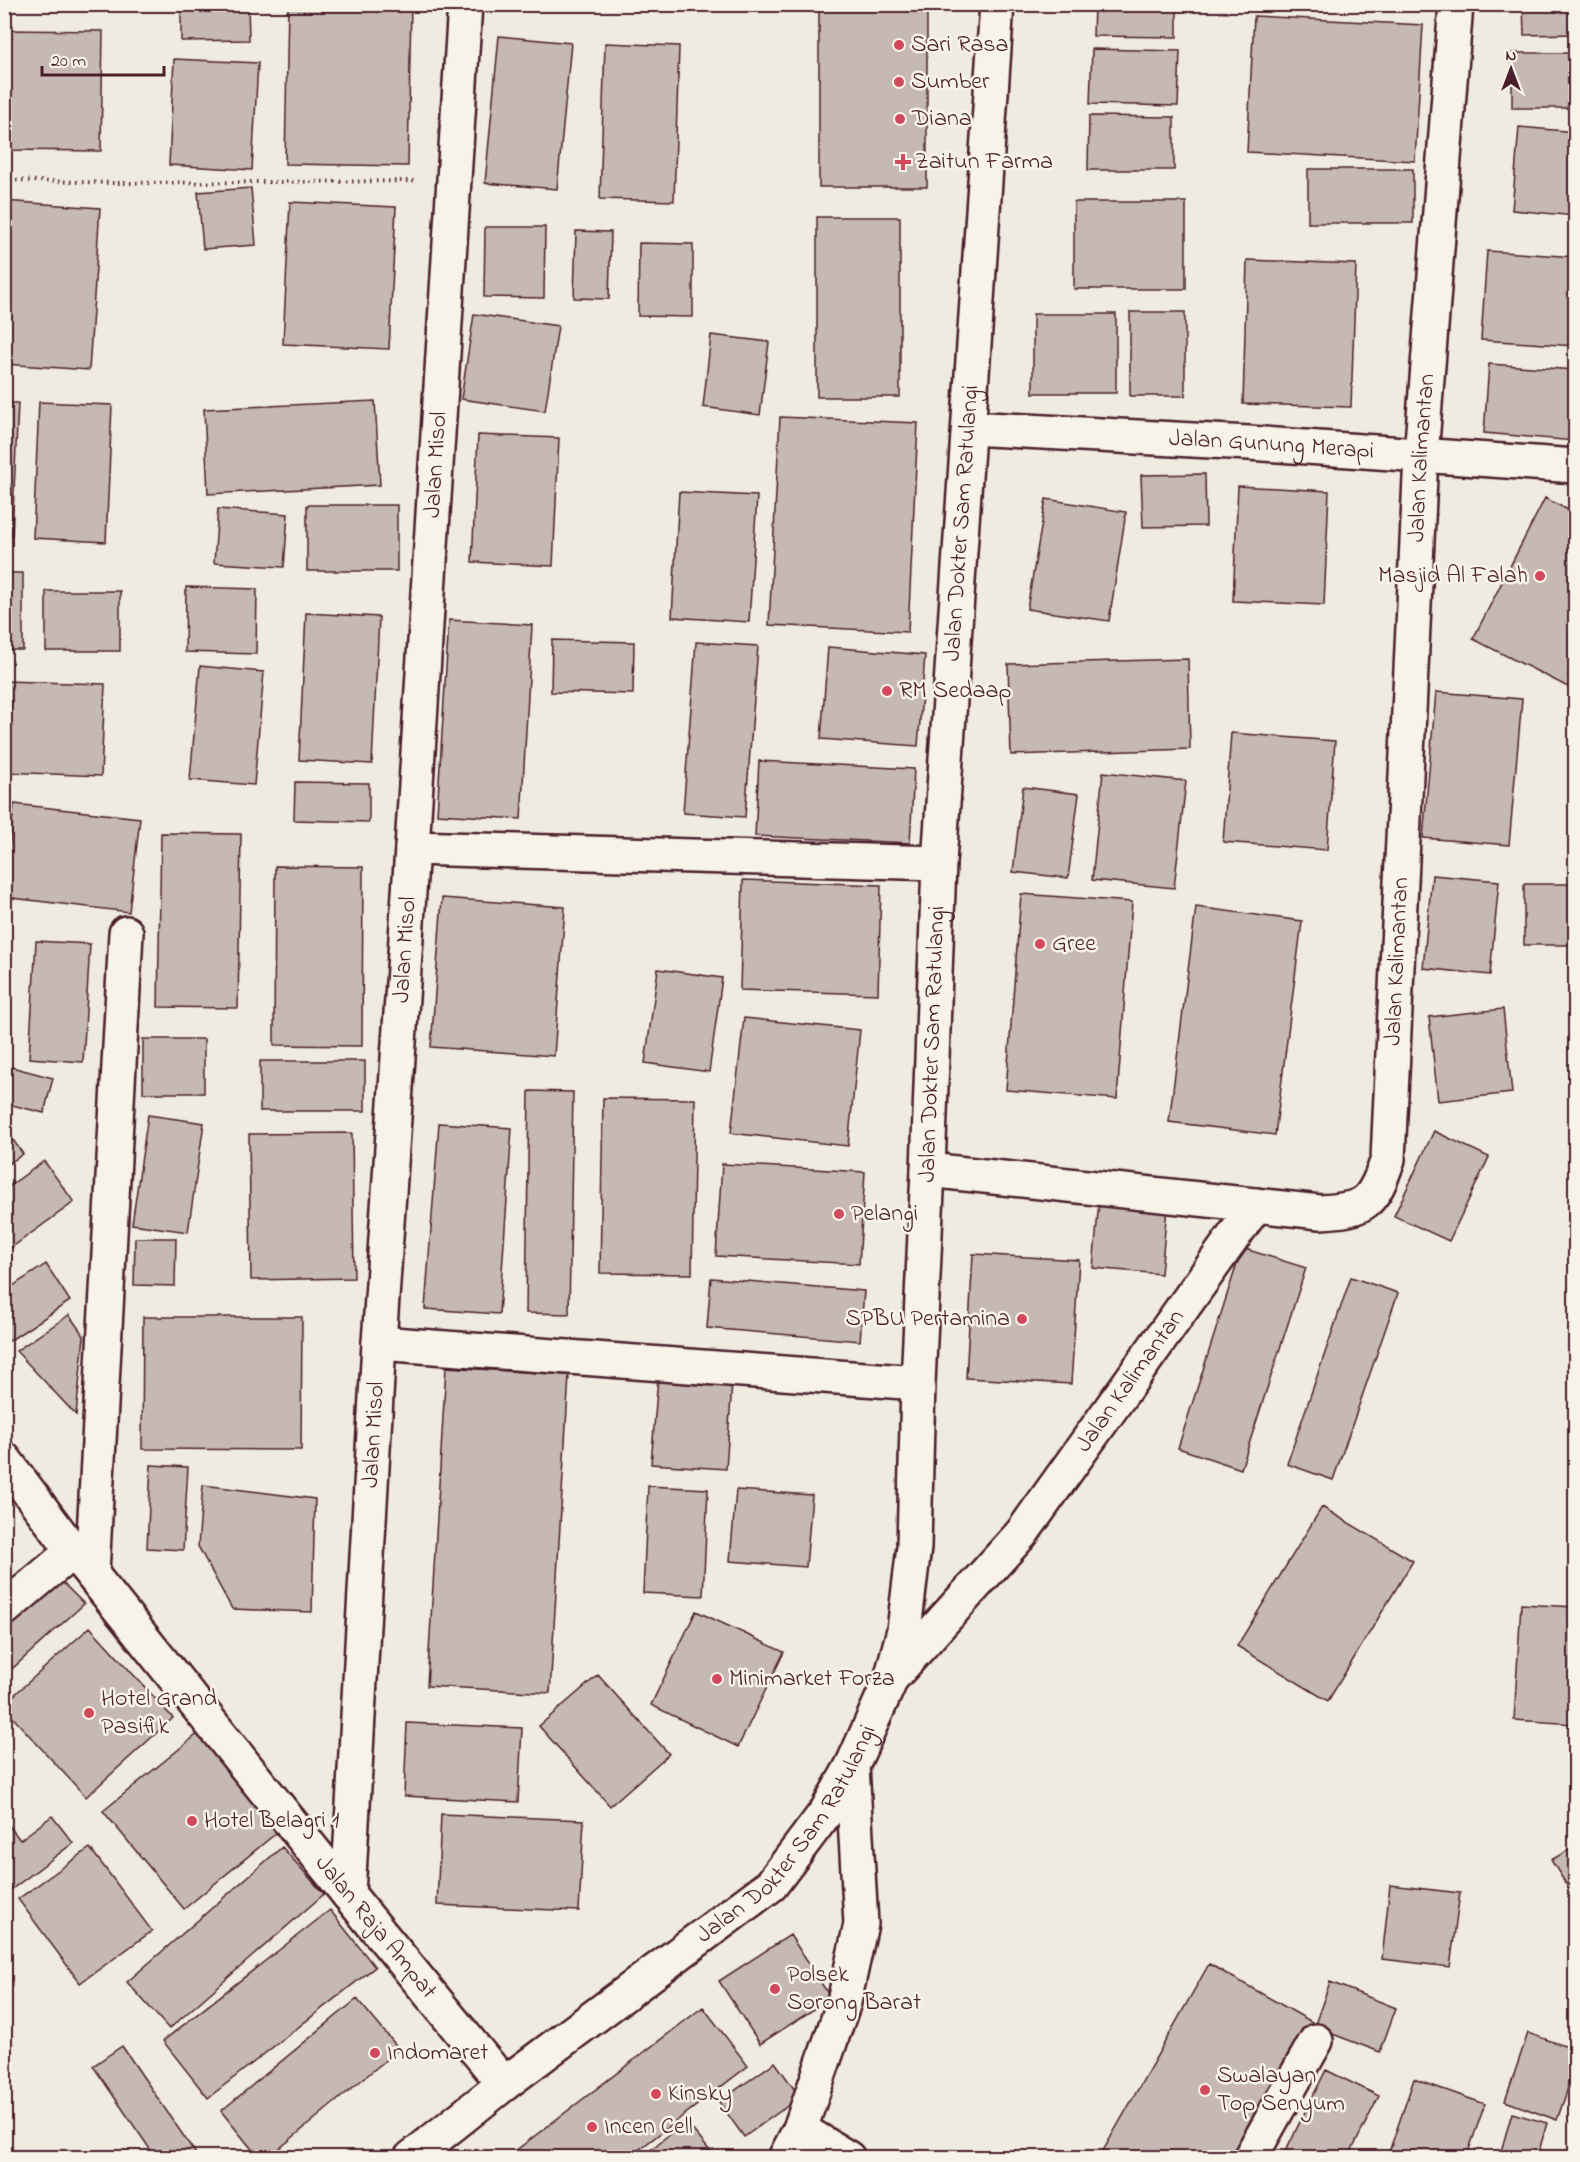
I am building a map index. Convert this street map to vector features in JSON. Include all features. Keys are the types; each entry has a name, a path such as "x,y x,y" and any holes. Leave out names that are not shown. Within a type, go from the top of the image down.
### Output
{"street":[{"name":"Jalan Misol","path":"348,1894 379,1343 465,4"},
{"name":"Jalan Dokter Sam Ratulangi","path":"411,2157 504,2084 771,1885 826,1812 852,1766 891,1679 904,1630 914,1547 918,1383 939,863 997,4"},
{"name":"Jalan Kalimantan","path":"891,1679 1022,1533 1256,1205 1320,1212 1345,1211 1364,1204 1379,1185 1388,1159 1421,456 1456,4"},
{"name":"Jalan Gunung Merapi","path":"969,428 1249,443 1575,465"},
{"path":"412,848 939,863"},
{"path":"4,1609 82,1562 126,933"},
{"path":"928,1170 1256,1205"},
{"path":"379,1343 918,1383"},
{"name":"Jalan Raja Ampat","path":"4,1459 82,1562 348,1894 504,2084"},
{"path":"785,2157 800,2129 844,2002 861,1924 852,1766"},
{"path":"1250,2157 1316,2041"},
{"path":"800,2129 848,2157"}],"path":[{"path":"4,180 115,183 455,181"}],"building":[{"path":"181,4 248,4 249,40 181,41"},
{"path":"288,4 411,4 408,166 285,164"},
{"path":"819,4 927,4 927,187 819,187"},
{"path":"1094,4 1177,4 1177,37 1093,36"},
{"path":"1221,4 1381,4 1381,7"},
{"path":"1523,4 1576,4 1576,34 1524,35"},
{"path":"1254,16 1423,25 1415,161 1247,152"},
{"path":"4,30 103,31 101,151 4,150"},
{"path":"499,36 571,43 557,189 485,183"},
{"path":"605,43 679,46 674,201 600,199"},
{"path":"1092,49 1180,51 1178,106 1090,104"},
{"path":"1512,53 1576,53 1576,108 1512,108"},
{"path":"174,59 258,63 252,170 169,165"},
{"path":"1089,116 1174,117 1174,170 1088,170"},
{"path":"1519,127 1576,132 1576,216 1512,210"},
{"path":"1308,169 1413,169 1413,223 1308,223"},
{"path":"251,188 256,245 203,249 198,192"},
{"path":"4,201 100,208 89,370 4,364"},
{"path":"290,202 396,207 389,349 283,344"},
{"path":"1074,202 1186,202 1186,289 1074,289"},
{"path":"817,217 900,217 900,397 817,397"},
{"path":"485,227 545,227 544,298 484,297"},
{"path":"576,231 611,232 609,299 574,298"},
{"path":"639,243 693,244 693,317 638,316"},
{"path":"1487,251 1576,257 1576,346 1481,340"},
{"path":"1247,260 1356,264 1351,407 1243,404"},
{"path":"1130,312 1185,312 1185,396 1130,396"},
{"path":"474,314 558,326 545,411 461,399"},
{"path":"1033,314 1116,314 1116,393 1033,393"},
{"path":"711,335 769,342 760,415 703,407"},
{"path":"1489,364 1576,370 1575,441 1484,433"},
{"path":"375,401 380,485 208,494 204,409"},
{"path":"39,402 112,405 106,542 33,538"},
{"path":"4,403 18,403 12,535 4,535"},
{"path":"780,417 918,423 908,632 769,625"},
{"path":"478,435 559,438 553,566 472,562"},
{"path":"1205,474 1206,526 1143,527 1141,475"},
{"path":"1238,486 1329,491 1324,605 1233,601"},
{"path":"679,492 757,496 749,622 672,617"},
{"name":"Masjid Al Falah","path":"1545,498 1576,514 1576,691 1473,639"},
{"path":"1046,499 1126,512 1109,621 1027,609"},
{"path":"307,505 397,505 397,571 307,571"},
{"path":"218,509 288,514 284,567 214,563"},
{"path":"4,573 23,573 23,650 4,650"},
{"path":"186,587 257,589 256,654 185,652"},
{"path":"46,591 120,591 120,651 46,651"},
{"path":"306,613 379,617 372,764 299,760"},
{"path":"449,620 532,625 521,819 437,814"},
{"path":"552,640 634,642 633,694 551,692"},
{"path":"696,642 758,646 745,817 683,813"},
{"path":"828,647 925,655 918,746 821,739"},
{"path":"1188,659 1190,749 1011,755 1008,664"},
{"path":"200,666 264,672 254,785 190,780"},
{"path":"4,681 105,684 101,776 4,772"},
{"path":"1436,692 1522,699 1509,845 1423,838"},
{"path":"1231,733 1335,741 1327,850 1223,842"},
{"path":"759,761 914,769 910,843 755,836"},
{"path":"1103,772 1186,781 1174,888 1092,880"},
{"path":"295,782 369,783 369,822 294,820"},
{"path":"1023,787 1079,794 1068,878 1013,872"},
{"path":"14,804 140,818 129,912 4,897"},
{"path":"161,833 241,834 238,1008 158,1007"},
{"path":"275,866 363,867 362,1046 274,1045"},
{"path":"1432,875 1499,881 1490,975 1423,968"},
{"path":"743,880 881,885 878,994 740,990"},
{"path":"1524,884 1576,884 1576,945 1524,945"},
{"path":"1021,894 1132,902 1117,1099 1006,1090"},
{"path":"442,898 565,907 554,1056 431,1047"},
{"path":"1196,907 1302,921 1275,1135 1169,1122"},
{"path":"36,941 90,944 83,1062 29,1058"},
{"path":"658,969 722,978 709,1072 645,1063"},
{"path":"1503,1009 1512,1093 1438,1101 1429,1017"},
{"path":"744,1018 860,1030 848,1146 731,1133"},
{"path":"143,1039 204,1039 204,1093 143,1093"},
{"path":"260,1061 365,1061 365,1111 260,1111"},
{"path":"4,1065 53,1078 44,1113 4,1103"},
{"path":"529,1091 573,1092 569,1314 526,1313"},
{"path":"603,1098 695,1099 692,1274 600,1273"},
{"path":"148,1115 204,1123 188,1232 132,1224"},
{"path":"439,1123 512,1128 499,1314 425,1309"},
{"path":"4,1127 23,1154 4,1167"},
{"path":"1434,1131 1489,1157 1449,1241 1394,1216"},
{"path":"352,1133 354,1278 251,1280 249,1134"},
{"path":"44,1161 74,1202 4,1253 4,1190"},
{"path":"722,1164 865,1172 859,1264 716,1256"},
{"path":"1100,1190 1168,1197 1161,1274 1093,1268"},
{"path":"135,1238 176,1238 175,1286 134,1285"},
{"path":"1242,1248 1306,1268 1241,1469 1178,1448"},
{"name":"SPBU Pertamina","path":"973,1254 1079,1260 1071,1384 966,1378"},
{"path":"46,1264 70,1301 6,1343 4,1341 4,1292"},
{"path":"1351,1277 1398,1293 1333,1480 1287,1464"},
{"path":"711,1278 864,1291 860,1341 707,1328"},
{"path":"69,1315 84,1336 76,1415 16,1351"},
{"path":"143,1317 302,1317 301,1450 142,1449"},
{"path":"446,1367 569,1375 550,1693 427,1686"},
{"path":"658,1378 732,1383 726,1469 651,1464"},
{"path":"151,1465 188,1467 183,1550 147,1548"},
{"path":"203,1485 315,1499 312,1612 232,1609 198,1546"},
{"path":"648,1486 708,1489 703,1596 643,1593"},
{"path":"736,1490 812,1495 806,1567 730,1561"},
{"path":"1322,1507 1413,1561 1328,1701 1237,1646"},
{"path":"60,1580 84,1604 4,1676 4,1630"},
{"path":"1521,1604 1576,1607 1576,1724 1514,1720"},
{"name":"Minimarket Forza","path":"696,1611 784,1652 738,1747 651,1705"},
{"name":"Hotel Grand Pasifik","path":"90,1627 173,1718 86,1797 4,1708 4,1704"},
{"path":"598,1675 669,1754 610,1806 539,1726"},
{"path":"407,1723 522,1728 518,1802 404,1796"},
{"name":"Hotel Belagri 1","path":"200,1732 280,1830 184,1909 103,1811"},
{"path":"441,1814 584,1820 579,1911 437,1905"},
{"path":"52,1816 73,1843 4,1895 4,1819 20,1840"},
{"path":"1576,1846 1576,1900 1551,1860"},
{"path":"282,1847 324,1894 169,2029 127,1982"},
{"path":"90,1848 152,1931 80,1983 18,1899"},
{"path":"1390,1885 1460,1893 1450,1967 1382,1959"},
{"path":"330,1910 375,1967 208,2098 163,2041"},
{"name":"Polsek Sorong Barat","path":"790,1935 831,1998 760,2044 719,1981"},
{"path":"4,1964 10,1964 10,2006 4,2006"},
{"name":"Swalayan Top Senyum","path":"1209,1964 1312,2022 1235,2158 1099,2158"},
{"path":"1330,1982 1396,2008 1380,2052 1314,2027"},
{"path":"357,1999 399,2049 268,2158 259,2158 221,2111"},
{"path":"703,2007 748,2066 628,2158 506,2158"},
{"path":"1528,2033 1576,2050 1576,2065 1557,2120 1505,2101"},
{"path":"122,2046 198,2158 156,2158 93,2066"},
{"path":"775,2062 800,2097 744,2137 719,2102"},
{"path":"1326,2070 1379,2096 1348,2158 1292,2158 1284,2154"},
{"path":"1414,2079 1485,2104 1466,2158 1387,2158"},
{"path":"1512,2113 1547,2123 1537,2158 1499,2158"},
{"path":"685,2121 716,2158 641,2158"}],"place":[{"name":"Sari Rasa","path":"899,45"},
{"name":"Sumber","path":"899,82"},
{"name":"Diana","path":"900,119"},
{"name":"Zaitun Farma","path":"903,162"},
{"name":"Masjid Al Falah","path":"1540,576"},
{"name":"RM Sedaap","path":"887,691"},
{"name":"Gree","path":"1040,944"},
{"name":"Pelangi","path":"839,1214"},
{"name":"SPBU Pertamina","path":"1022,1319"},
{"name":"Minimarket Forza","path":"717,1679"},
{"name":"Hotel Grand Pasifik","path":"89,1713"},
{"name":"Hotel Belagri 1","path":"192,1821"},
{"name":"Polsek Sorong Barat","path":"775,1989"},
{"name":"Indomaret","path":"375,2053"},
{"name":"Swalayan Top Senyum","path":"1205,2090"},
{"name":"Kinsky","path":"656,2094"},
{"name":"Incen Cell","path":"592,2127"}]}
